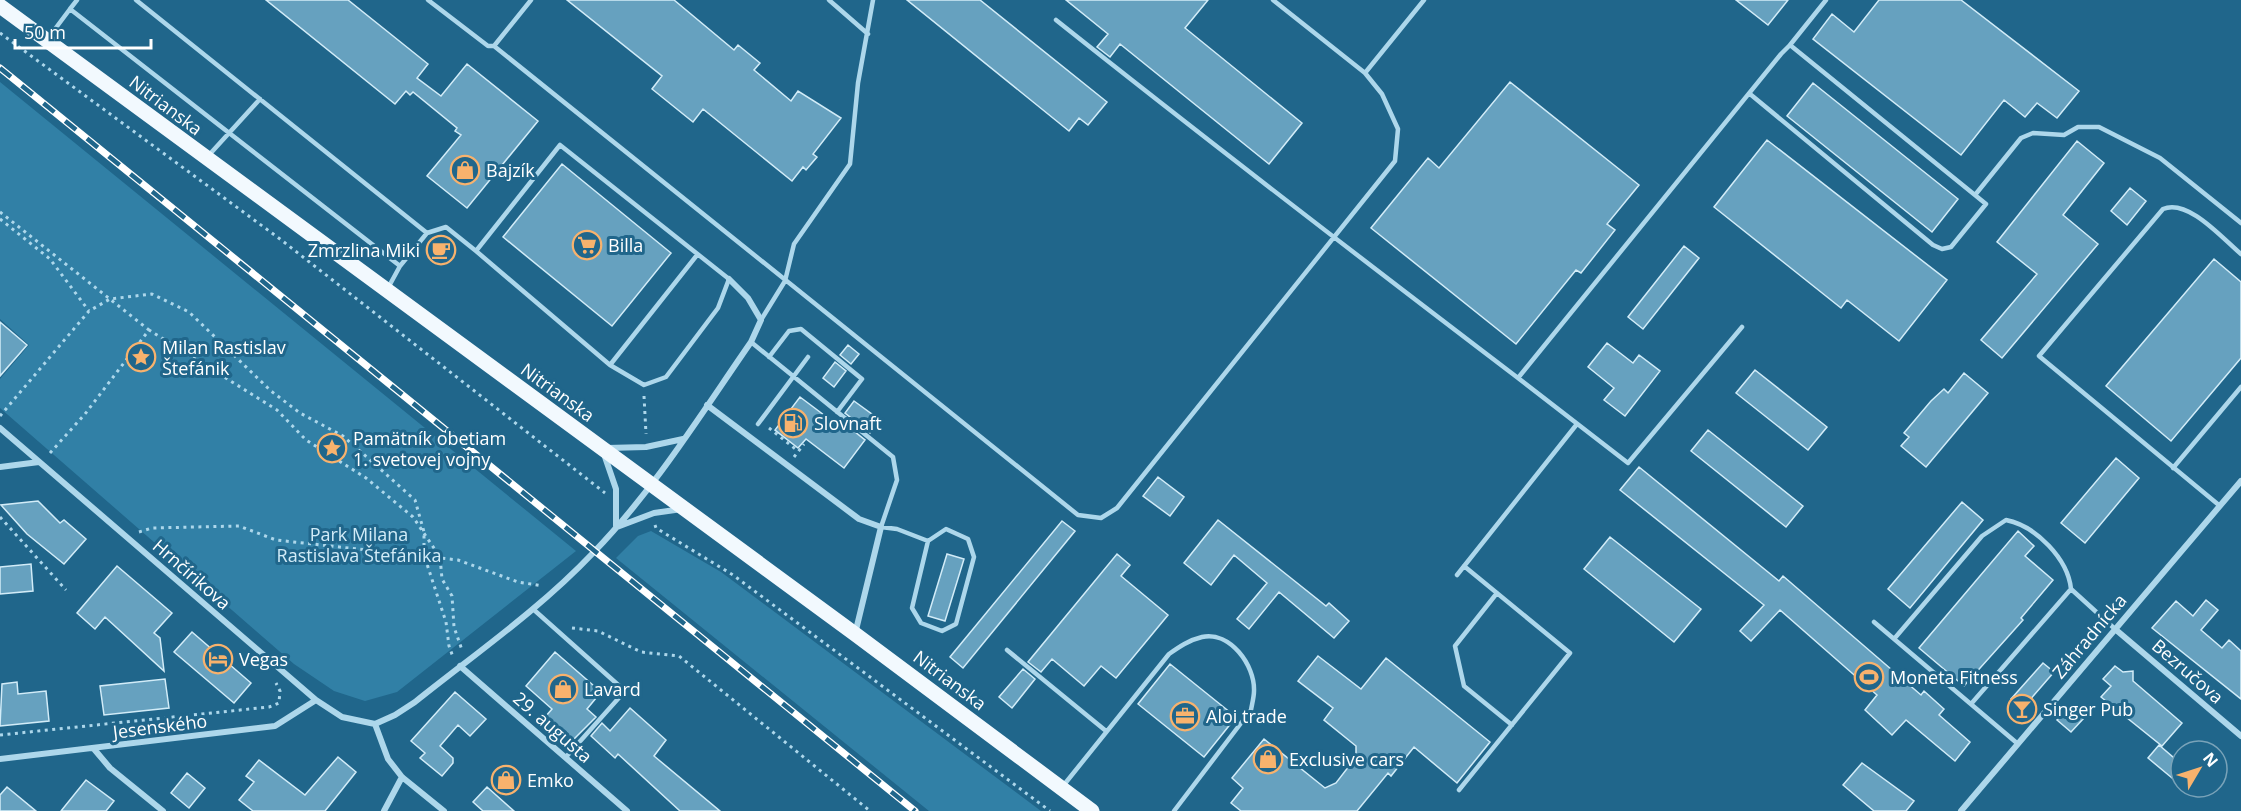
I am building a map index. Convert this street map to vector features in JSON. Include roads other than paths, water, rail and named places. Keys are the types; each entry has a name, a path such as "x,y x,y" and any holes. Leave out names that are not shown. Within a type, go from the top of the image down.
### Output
{"main road":[{"name":"Nitrianska","path":"0,6 651,483 1092,811"}],"street":[{"path":"444,811 402,777 388,759 375,724 415,702 533,609 588,558 616,527 651,483 751,342 761,320 748,298 729,279"},
{"path":"707,405 859,519 881,527 855,634"},
{"name":"Hrnčírikova","path":"0,428 316,700 342,717 375,724"},
{"path":"616,527 616,489 602,449 646,447 683,439"},
{"path":"0,467 39,462"},
{"name":"Záhradnícka","path":"1960,811 2241,480"},
{"path":"616,527 654,513 683,508"},
{"name":"Bezručova","path":"2115,629 2241,736"},
{"name":"29. augusta","path":"460,666 627,811"},
{"name":"Jesenského","path":"0,759 275,726 316,700"},
{"path":"94,749 110,768 163,811"},
{"path":"384,811 402,777"}],"lane":[{"path":"46,41 77,0"},
{"path":"136,0 427,233"},
{"path":"428,0 488,46 494,46 1078,515 1101,518 1117,508 1335,239 1395,161 1398,129 1382,94 1365,73 1273,0"},
{"path":"494,46 531,0"},
{"path":"829,0 868,34"},
{"path":"761,320 785,281 794,244 850,164 858,83 873,0"},
{"path":"1365,73 1424,0"},
{"path":"1518,378 1826,0"},
{"path":"69,9 400,266"},
{"path":"1056,20 1335,239 1628,463 1742,327"},
{"path":"1750,94 1933,244 1942,249 1951,247 1986,204 1790,45"},
{"path":"206,159 260,99"},
{"path":"1975,195 2021,138 2033,133 2064,135 2088,125 2099,127 2160,158 2241,223"},
{"path":"387,290 400,266 427,233 446,227 610,365 644,385 666,377 718,308 729,279 560,145 476,251"},
{"path":"2220,506 2039,356 2163,209 2169,207 2186,209 2241,254"},
{"path":"610,365 697,255"},
{"path":"769,357 789,331 801,329 862,379 837,412"},
{"path":"751,342 893,457 897,480 881,527 897,529 928,541"},
{"path":"759,422 808,357"},
{"path":"2174,468 2241,387"},
{"path":"1457,575 1577,424"},
{"path":"1894,639 1982,536 2006,520 2016,522 2048,546 2069,574 2071,589 2115,629"},
{"path":"946,529 968,539 974,557 956,624 942,631 921,624 912,608 928,541 946,529"},
{"path":"1459,790 1570,652 1464,566"},
{"path":"1971,704 2071,589"},
{"path":"1497,593 1455,646 1464,686 1512,725"},
{"path":"533,609 625,691 566,757"},
{"path":"1874,622 2018,744"},
{"path":"1061,788 1169,654 1185,643 1204,636 1222,639 1243,656 1251,672 1255,690 1251,710 1174,811"},
{"path":"1007,650 1106,731"}],"railway":[{"path":"0,68 915,811"}],"place":[{"name":"Bajzík","path":"465,170"},
{"name":"Billa","path":"587,245"},
{"name":"Zmrzlina Miki","path":"441,250"},
{"name":"Milan Rastislav Štefánik","path":"141,357"},
{"name":"Slovnaft","path":"793,423"},
{"name":"Pamätník obetiam 1. svetovej vojny","path":"332,448"},
{"name":"Vegas","path":"218,659"},
{"name":"Moneta Fitness","path":"1869,677"},
{"name":"Lavard","path":"563,689"},
{"name":"Singer Pub","path":"2022,709"},
{"name":"Aloi trade","path":"1185,716"},
{"name":"Exclusive cars","path":"1268,759"},
{"name":"Emko","path":"506,780"}],"park label":[{"name":"Park Milana Rastislava Štefánika","path":"359,544"}]}
